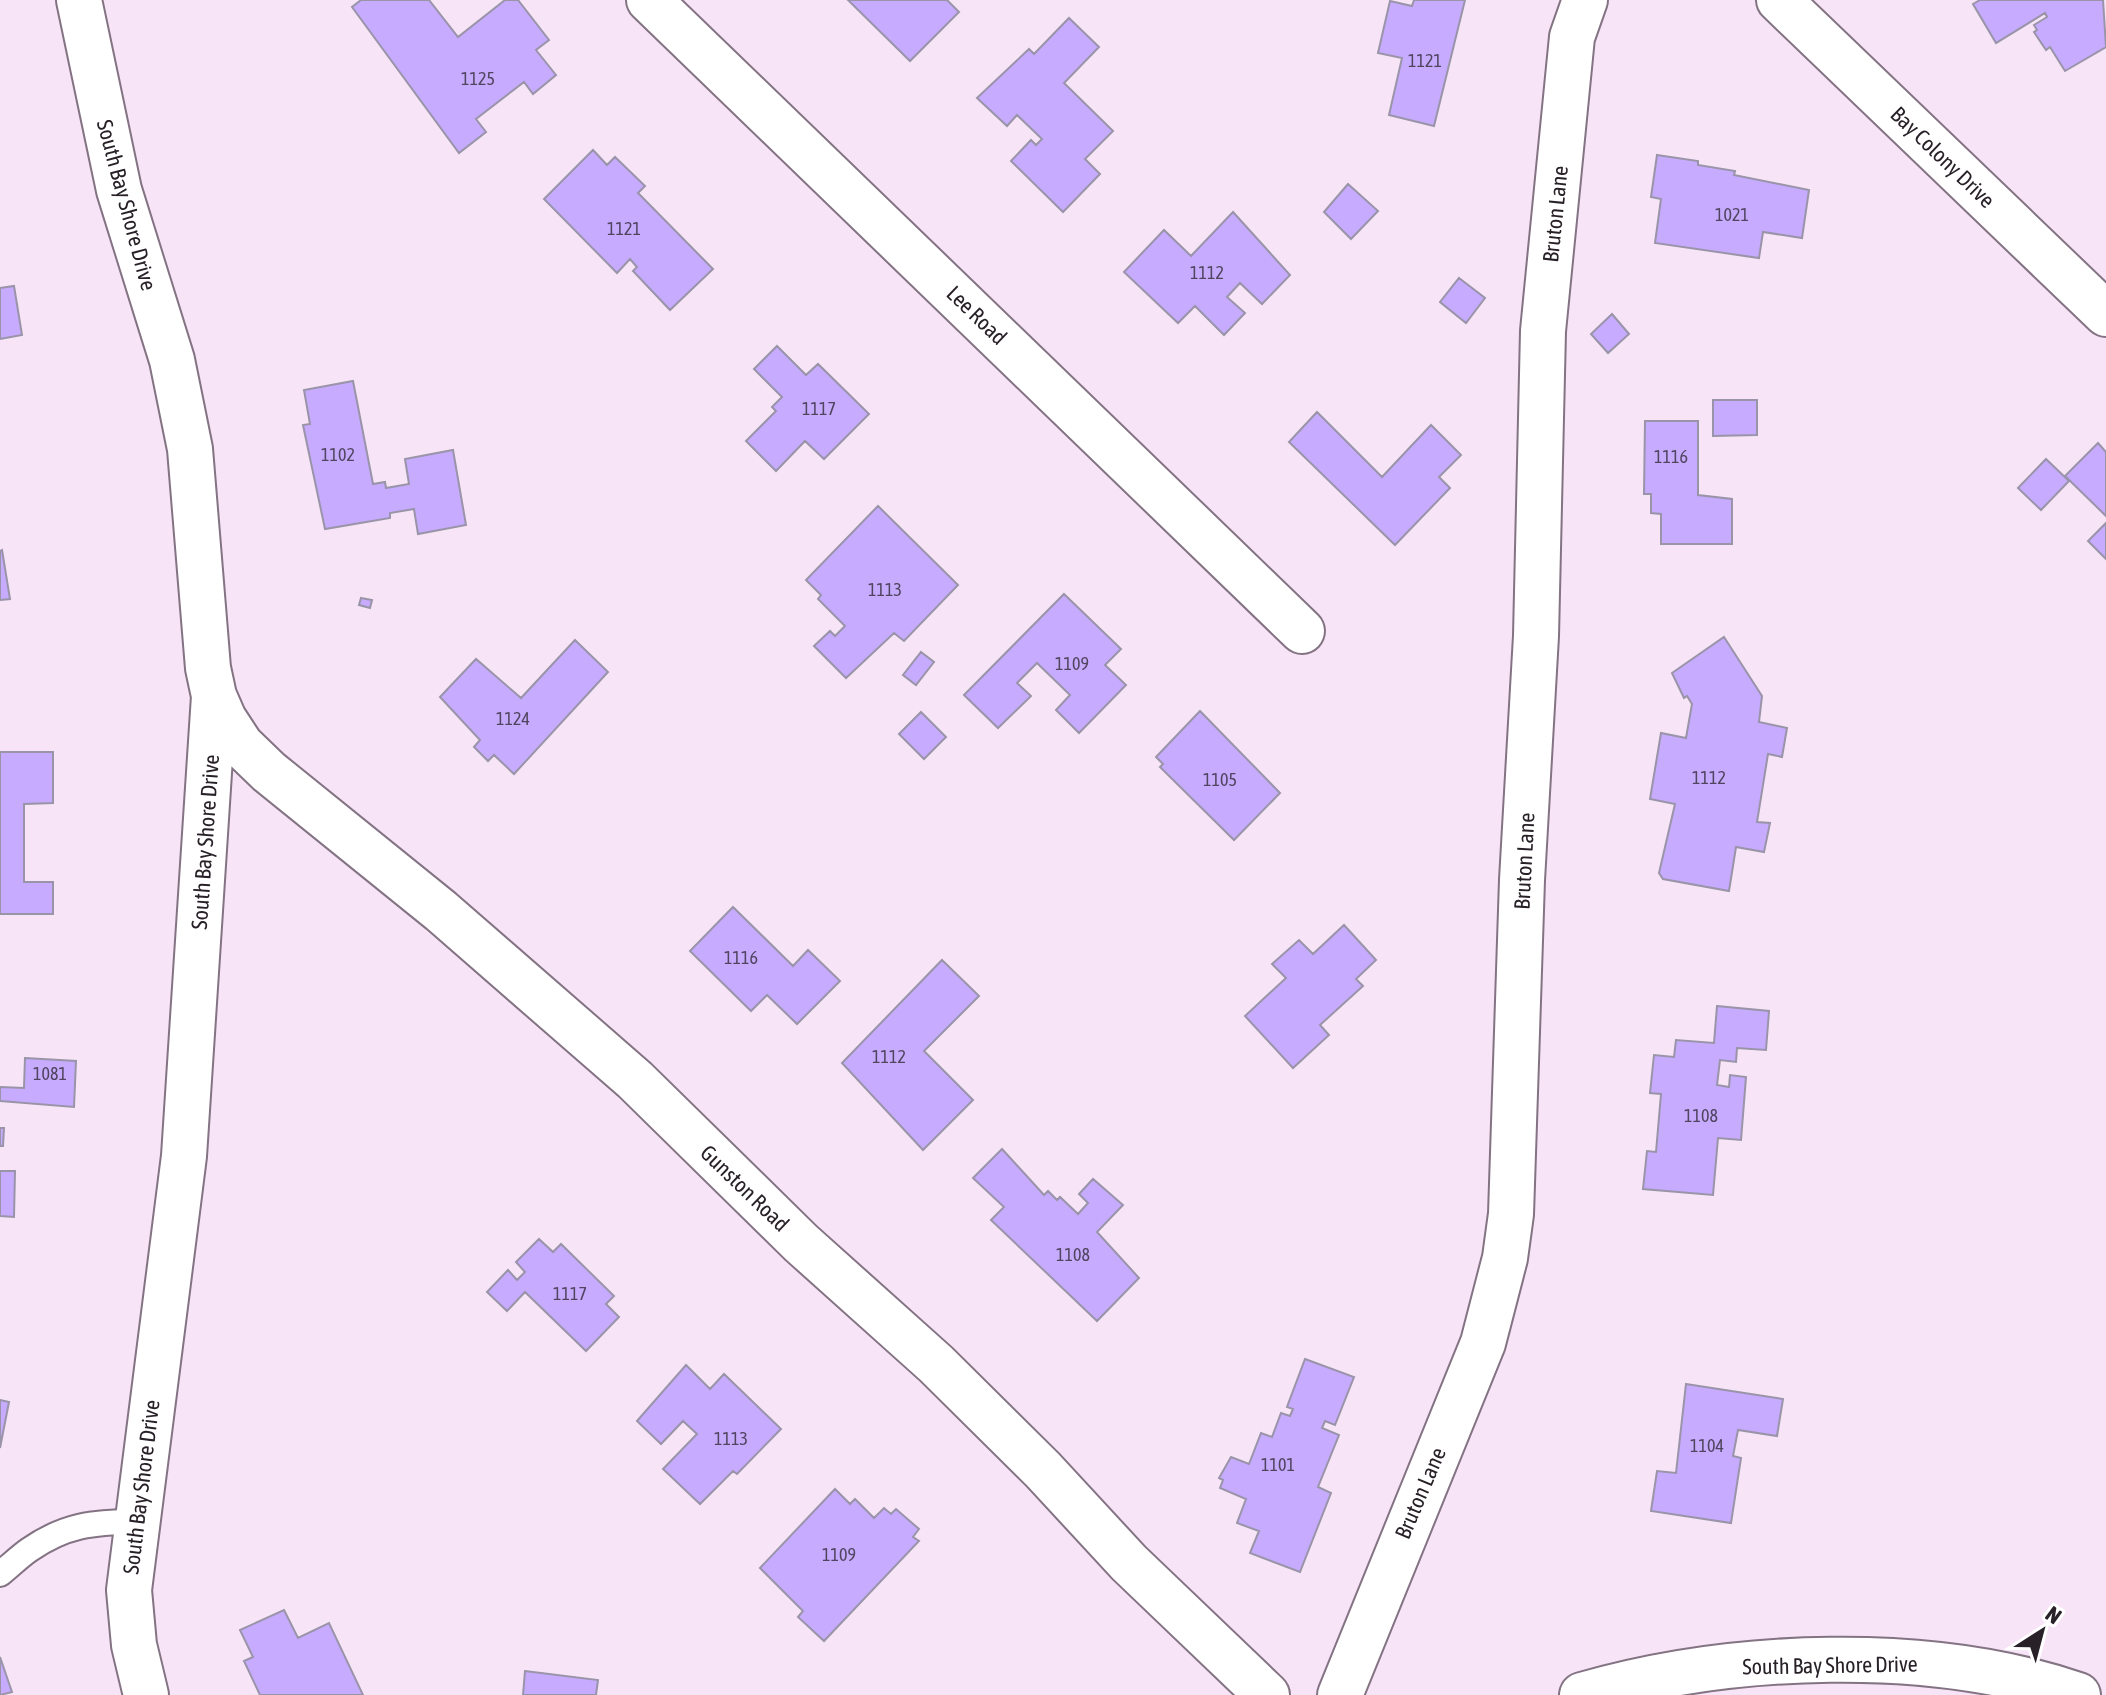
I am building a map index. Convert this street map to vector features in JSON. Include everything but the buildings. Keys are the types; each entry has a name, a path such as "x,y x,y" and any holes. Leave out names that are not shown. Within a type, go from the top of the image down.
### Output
{"street":[{"name":"South Bay Shore Drive","path":"79,0 119,190 172,360 190,449 208,668 214,696 184,1156 129,1590 134,1645 146,1695"},
{"name":"Lee Road","path":"649,0 1302,631"},
{"name":"Bruton Lane","path":"1340,1695 1483,1343 1505,1258 1511,1214 1522,880 1536,636 1543,331 1572,37 1585,0"},
{"name":"Bay Colony Drive","path":"1779,0 2106,314"},
{"name":"Gunston Road","path":"214,696 241,745 269,772 441,911 635,1080 801,1243 936,1364 1043,1470 1129,1563 1267,1695"},
{"name":"South Bay Shore Drive","path":"1582,1695 1642,1678 1703,1667 1836,1662 1927,1664 1988,1671 2078,1695"}],"lane":[{"path":"0,1574 26,1551 64,1531 91,1522 136,1522"}]}
